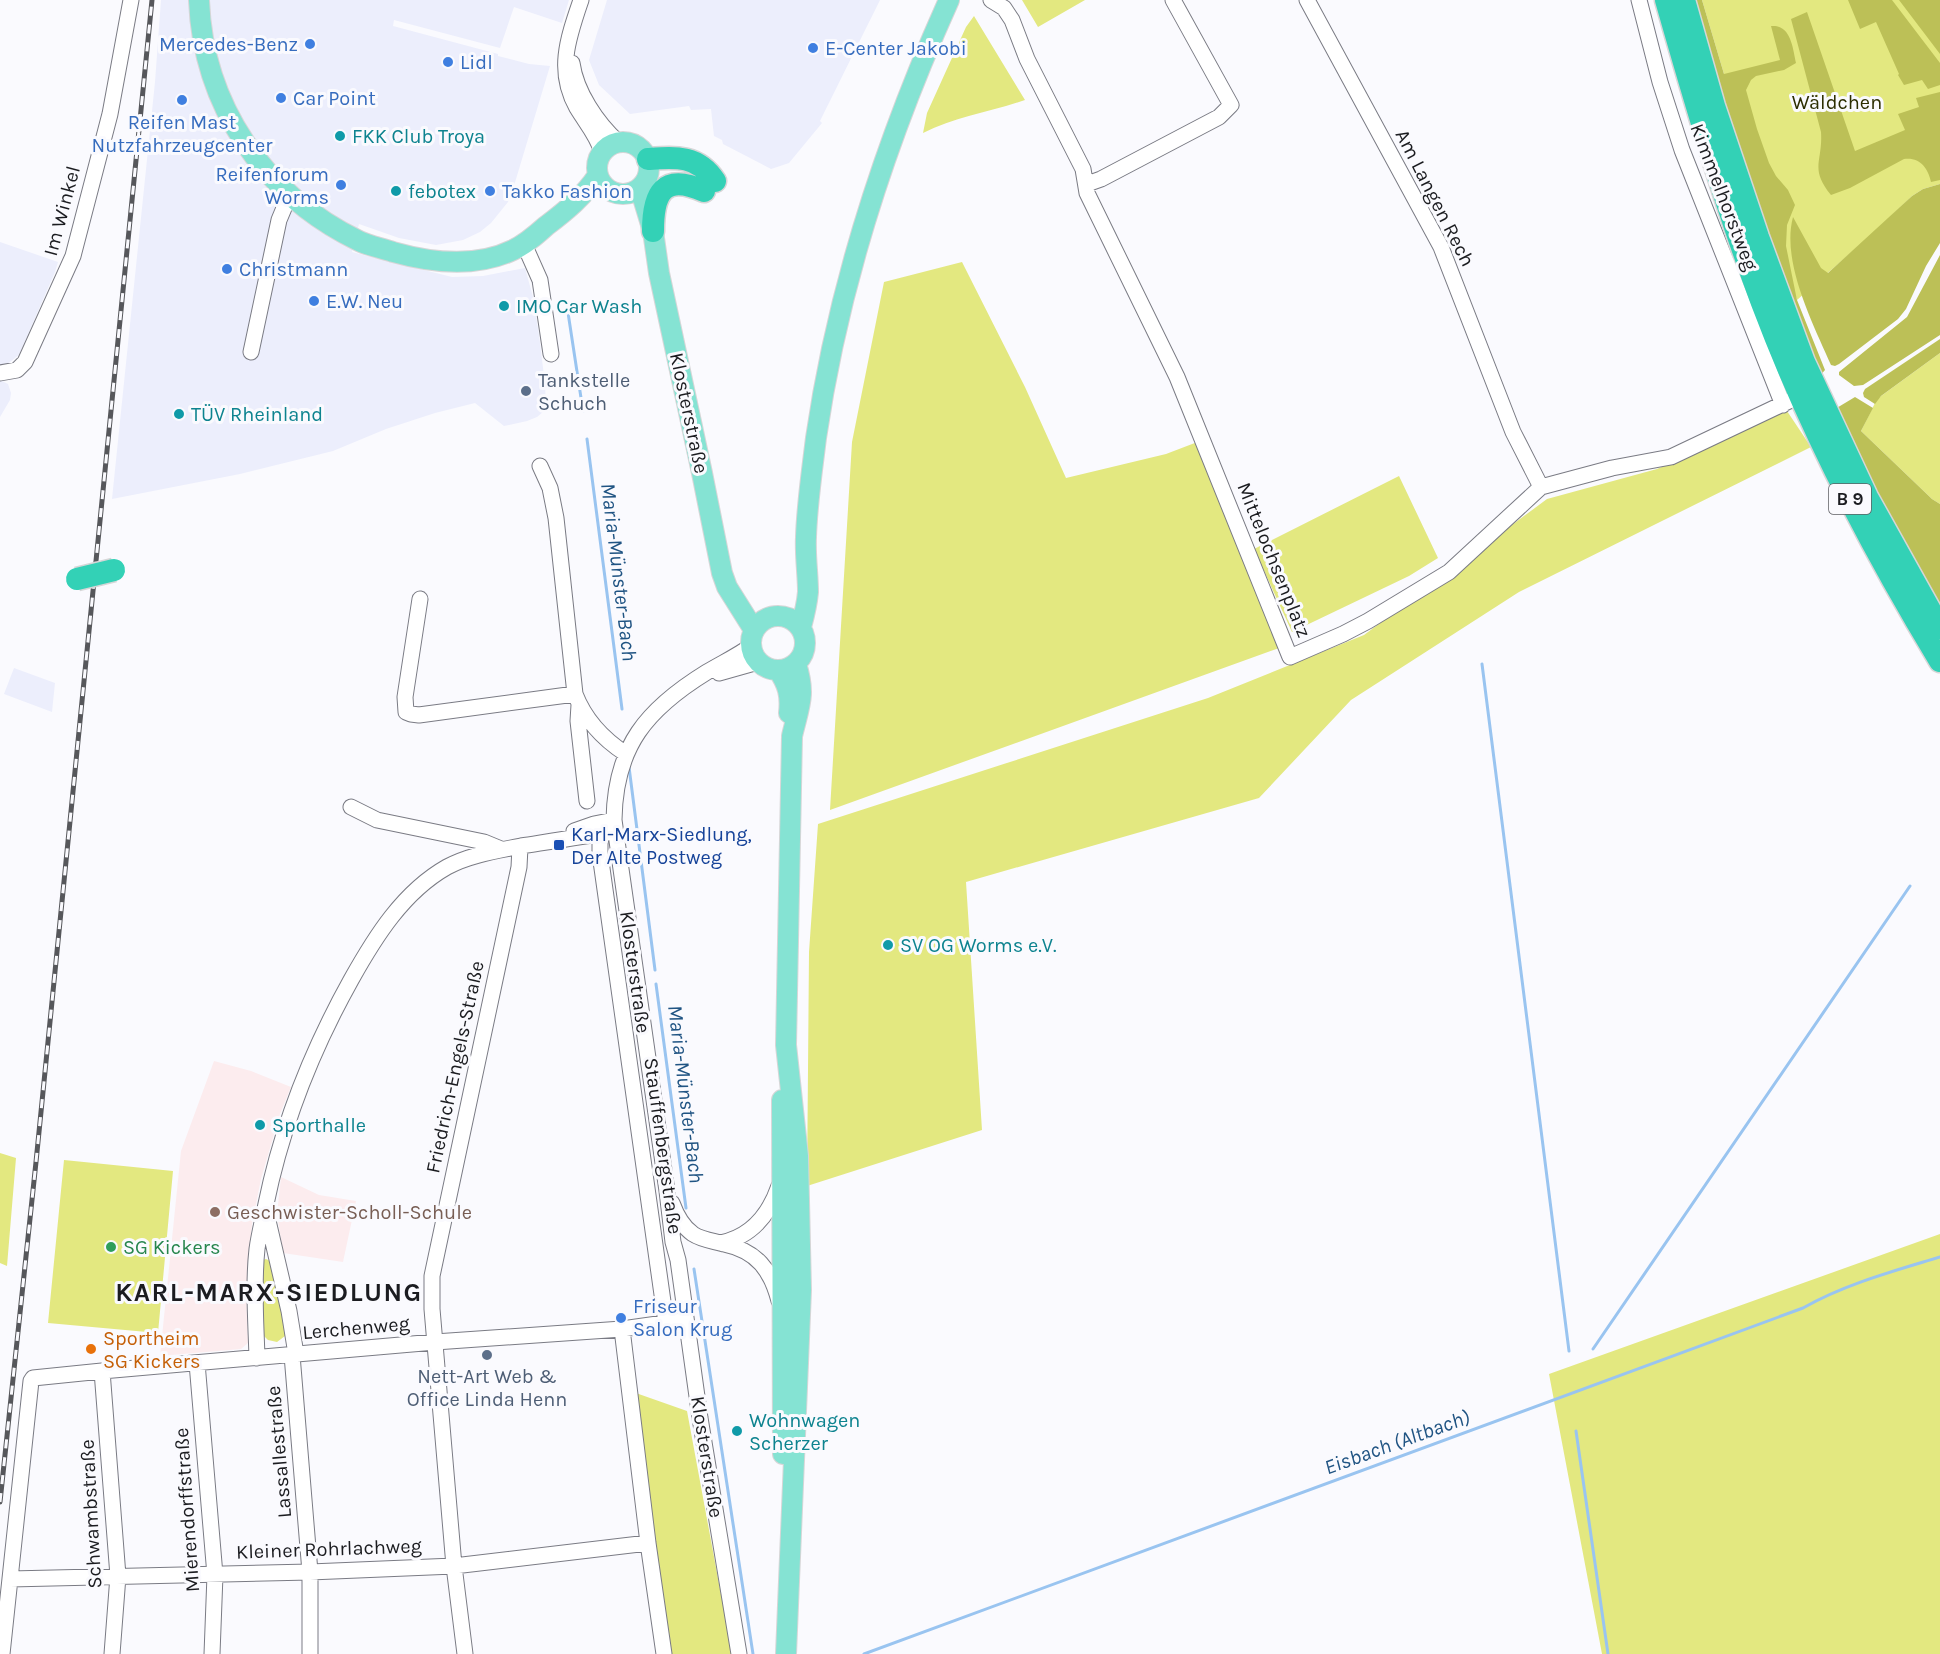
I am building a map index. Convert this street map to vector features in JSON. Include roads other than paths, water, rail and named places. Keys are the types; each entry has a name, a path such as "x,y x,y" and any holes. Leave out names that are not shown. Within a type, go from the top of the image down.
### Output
{"highway":[{"name":"B 9","path":"1666,0 1719,178 1762,303 1790,373 1829,459 1871,542 1940,661"},
{"name":"B 9","path":"1684,0 1718,117 1758,237 1804,362 1867,497 1940,628"},
{"path":"628,181 670,170 687,173 710,186 686,185 671,186 665,189 655,200 653,231"},
{"path":"78,571 115,562"}],"main road":[{"path":"199,0 207,60 222,104 247,146 272,178 290,196 322,220 360,241 424,259 441,261 472,261 499,256 524,244 588,191 628,181"},
{"path":"786,1648 783,1599 782,1177 790,696 786,681 787,667 800,659 805,648 805,637 795,623 797,538 804,467 825,337 853,228 887,129 938,0"},
{"path":"795,623 806,609 807,520 816,438 834,336 859,239 889,148 949,0"},
{"name":"Klosterstraße","path":"659,273 633,206 628,181 643,151 627,142 610,147 598,161 628,181 653,231 659,273 718,553 727,572 742,594 765,667 787,667"},
{"name":"Klosterstraße","path":"757,639 780,615 795,623"},
{"path":"786,947 786,1046 798,1155 801,1290 786,1648"}],"street":[{"name":"Im Winkel","path":"0,373 17,370 25,362 73,256 110,114 131,0"},
{"name":"Klosterstraße","path":"581,0 570,34 576,81 607,132 610,147"},
{"path":"1087,184 1101,179 1219,117 1231,105 1173,0"},
{"name":"Am Langen Rech","path":"1307,0 1442,247 1513,432 1541,487"},
{"name":"Kimmelhorstweg","path":"1639,0 1660,82 1682,150 1786,403"},
{"name":"Mittelochsenplatz","path":"995,3 1004,8 1012,20 1027,59 1083,170 1087,193 1097,215 1177,377 1290,657 1368,621 1449,572 1541,487 1612,468 1671,457 1786,403"},
{"path":"251,352 279,220 290,196"},
{"path":"524,244 540,280 551,354"},
{"path":"540,466 550,488 556,518 587,801"},
{"path":"420,599 405,697 406,712 419,715 577,699"},
{"name":"Klosterstraße","path":"740,1654 700,1418 678,1260 673,1242 610,828 620,769 638,733 652,715 693,682 757,639"},
{"path":"577,699 598,731 626,754"},
{"path":"351,807 377,820 484,842 501,849"},
{"path":"257,1358 255,1268 259,1232 290,1117 314,1053 367,952 406,900 429,880 457,862 501,849 610,828"},
{"name":"Stauffenbergstraße","path":"610,828 600,854 666,1323"},
{"path":"456,836 457,862"},
{"name":"Friedrich-Engels-Straße","path":"465,1654 454,1566 432,1309 432,1276 519,867 520,847"},
{"path":"720,1243 740,1238 759,1222 776,1198 782,1177"},
{"name":"Klosterstraße","path":"667,1191 678,1216 694,1234"},
{"name":"Lassallestraße","path":"266,1206 289,1311 294,1355 310,1572 310,1654"},
{"path":"678,1260 683,1248 694,1234 744,1249 763,1266 776,1288 782,1313"},
{"name":"Lerchenweg","path":"10,1579 31,1382 36,1377 435,1342 622,1329 686,1320"},
{"path":"622,1329 664,1654"},
{"name":"Mierendorffstraße","path":"197,1363 215,1575 212,1654"},
{"name":"Schwambstraße","path":"102,1371 118,1576 112,1654"},
{"name":"Kleiner Rohrlachweg","path":"10,1579 215,1575 454,1566 648,1543"},
{"path":"2,1654 10,1579"}],"waterway":[{"name":"Maria-Münster-Bach","path":"567,306 583,411"},
{"name":"Maria-Münster-Bach","path":"587,439 622,709"},
{"path":"1482,664 1569,1351"},
{"name":"Maria-Münster-Bach","path":"629,767 655,970"},
{"path":"1593,1349 1910,886"},
{"name":"Maria-Münster-Bach","path":"656,984 686,1208"},
{"name":"Eisbach (Altbach)","path":"864,1654 1803,1308 1853,1285 1940,1257"},
{"name":"Maria-Münster-Bach","path":"694,1269 753,1654"},
{"path":"1576,1431 1608,1654"}],"railway":[{"path":"0,1502 152,0"}],"place":[{"name":"Mercedes-Benz","path":"310,44"},
{"name":"E-Center Jakobi","path":"813,48"},
{"name":"Lidl","path":"448,62"},
{"name":"Car Point","path":"281,98"},
{"name":"Reifen Mast Nutzfahrzeugcenter","path":"182,100"},
{"name":"FKK Club Troya","path":"340,136"},
{"name":"Reifenforum Worms","path":"341,185"},
{"name":"febotex","path":"396,191"},
{"name":"Takko Fashion","path":"490,191"},
{"name":"Christmann","path":"227,269"},
{"name":"E.W. Neu","path":"314,301"},
{"name":"IMO Car Wash","path":"504,306"},
{"name":"Tankstelle Schuch","path":"526,391"},
{"name":"TÜV Rheinland","path":"179,414"},
{"name":"Karl-Marx-Siedlung, Der Alte Postweg","path":"559,845"},
{"name":"SV OG Worms e.V.","path":"888,945"},
{"name":"Sporthalle","path":"260,1125"},
{"name":"Geschwister-Scholl-Schule","path":"215,1212"},
{"name":"SG Kickers","path":"111,1247"},
{"name":"Friseur Salon Krug","path":"621,1318"},
{"name":"Sportheim SG Kickers","path":"91,1349"},
{"name":"Nett-Art Web & Office Linda Henn","path":"487,1355"},
{"name":"Wohnwagen Scherzer","path":"737,1431"}],"district":[{"name":"KARL-MARX-SIEDLUNG","path":"269,1292"}],"park label":[{"name":"Wäldchen","path":"1837,102"}]}
